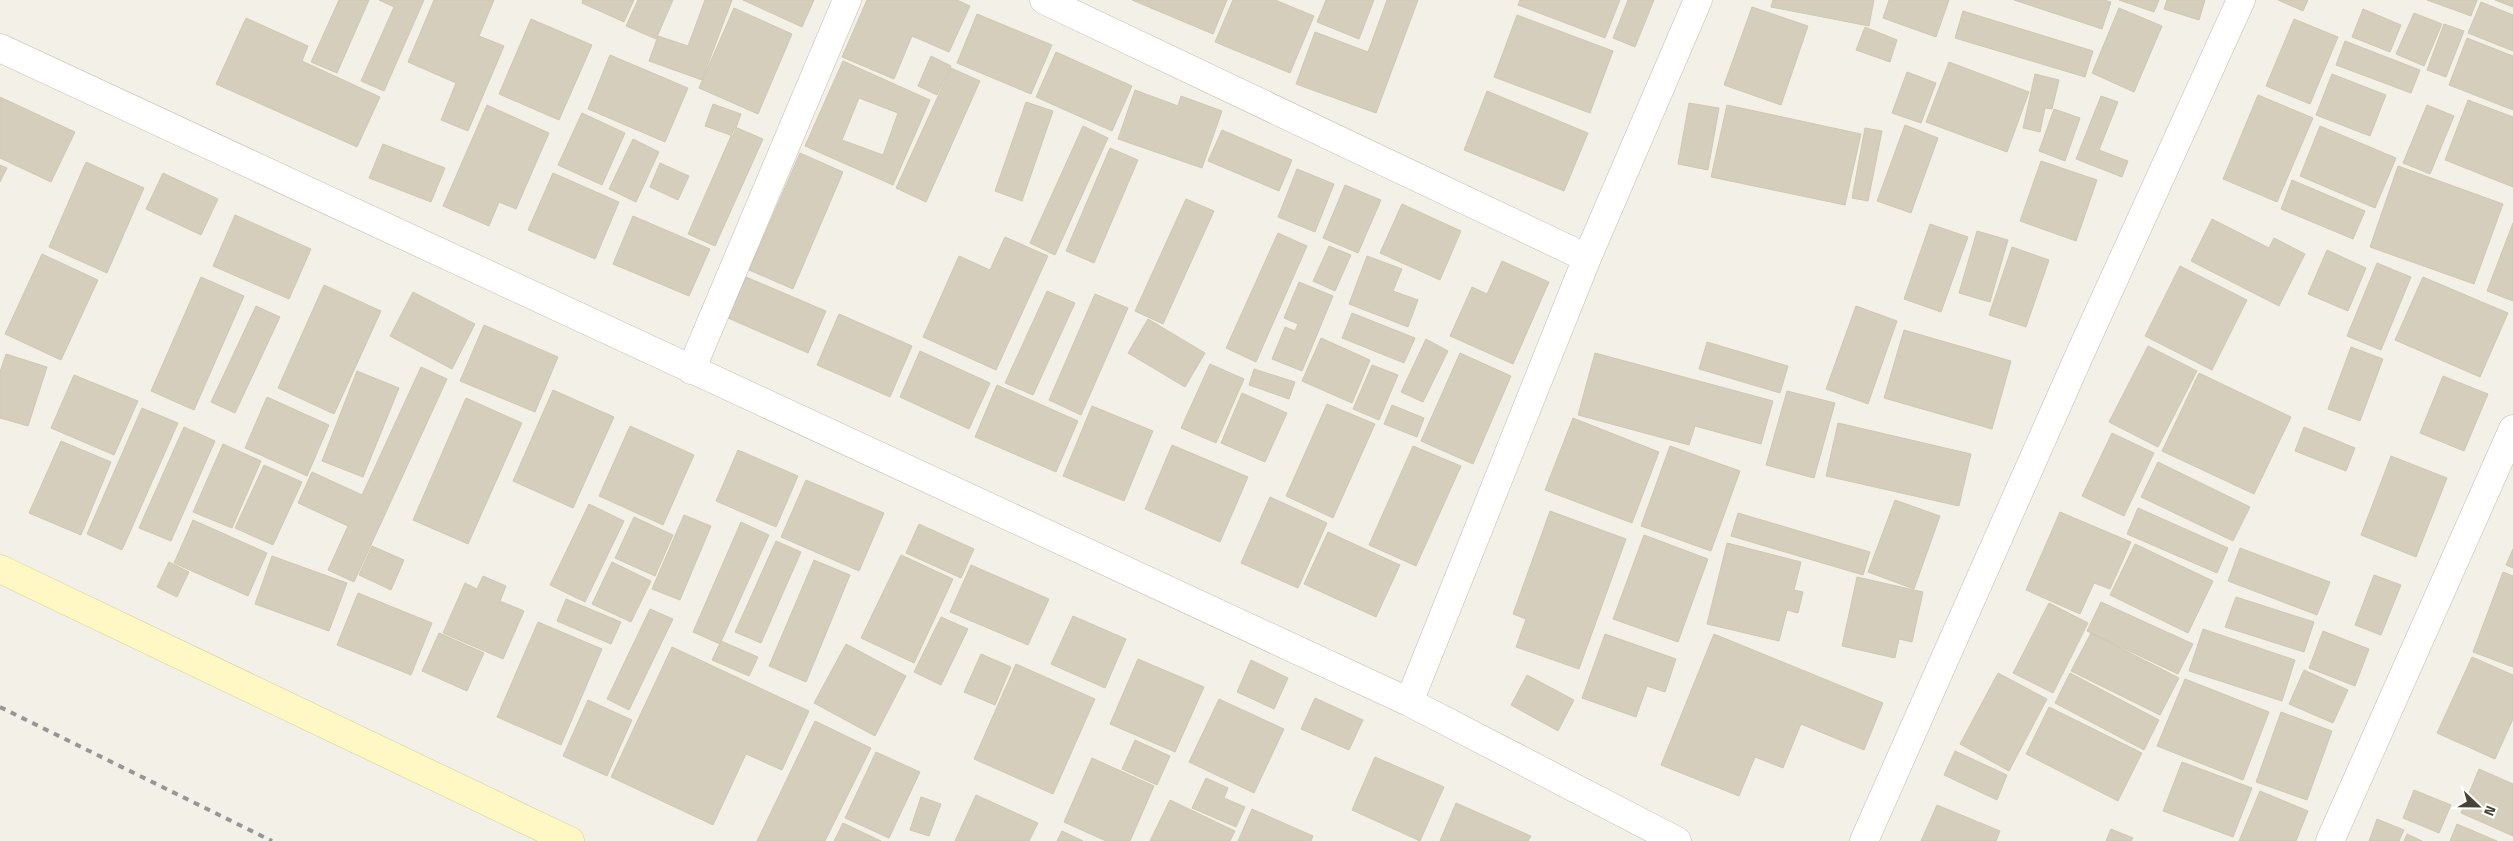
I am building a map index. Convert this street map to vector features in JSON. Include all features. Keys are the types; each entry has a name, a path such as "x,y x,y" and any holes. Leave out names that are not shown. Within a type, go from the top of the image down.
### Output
{"main road":[{"path":"0,569 570,841"}],"street":[{"path":"691,370 846,0"},
{"path":"1044,0 1587,258"},
{"path":"1409,702 1587,258 1698,0"},
{"path":"1864,841 2078,356 2241,0"},
{"path":"0,48 1409,702 1677,841"},
{"path":"2330,841 2513,429"}],"building":[{"path":"339,0 369,0 337,73 311,62"},
{"path":"379,0 424,0 384,91 361,81 394,7"},
{"path":"434,0 494,0 479,36 504,46 468,131 441,120 456,83 408,62"},
{"path":"583,0 634,0 624,22 582,3"},
{"path":"638,0 673,0 656,39 626,26"},
{"path":"705,0 732,0 702,80 649,61 658,36 688,46"},
{"path":"743,0 814,0 802,27"},
{"path":"867,0 957,0 970,6 949,52 912,36 894,79 842,57"},
{"path":"1132,0 1227,0 1213,34"},
{"path":"1233,0 1275,0 1314,16 1290,73 1215,42"},
{"path":"1326,0 1374,0 1359,39 1317,22"},
{"path":"1387,0 1418,0 1376,113 1296,84 1315,32 1368,52"},
{"path":"1520,0 1620,0 1605,38 1518,5"},
{"path":"1628,0 1654,0 1635,47 1613,38"},
{"path":"1773,0 1874,0 1869,26 1771,7"},
{"path":"1889,0 1949,0 1936,37 1883,18"},
{"path":"2014,0 2104,0 2111,2 2102,29"},
{"path":"2119,0 2159,0 2154,12"},
{"path":"2167,0 2205,0 2199,20 2164,9"},
{"path":"2278,0 2308,0 2303,11"},
{"path":"2427,0 2477,0 2471,16"},
{"path":"2495,0 2513,0 2513,7"},
{"path":"2481,2 2513,15 2513,51 2468,33"},
{"path":"1752,7 1808,26 1781,105 1724,85"},
{"path":"734,8 792,34 758,114 699,88"},
{"path":"2119,8 2162,26 2134,92 2092,73"},
{"path":"2363,9 2401,25 2390,52 2352,37"},
{"path":"1963,11 2093,51 2085,77 1955,38"},
{"path":"2414,13 2442,24 2424,66 2396,54"},
{"path":"977,14 1052,45 1031,94 957,63"},
{"path":"1517,15 1613,51 1590,113 1494,77"},
{"path":"246,18 308,46 302,61 380,97 357,147 216,84"},
{"path":"531,19 592,45 559,120 499,94"},
{"path":"2294,19 2338,37 2310,104 2266,86"},
{"path":"2444,24 2464,31 2446,77 2427,70"},
{"path":"1865,27 1897,40 1890,62 1856,50"},
{"path":"2467,38 2513,56 2513,110 2449,85"},
{"path":"2345,41 2420,70 2411,93 2336,65"},
{"path":"1056,52 1132,86 1112,131 1036,97"},
{"path":"610,55 688,88 665,142 588,109"},
{"path":"931,56 951,66 937,95 918,86"},
{"path":"843,61 930,100 893,185 805,146","holes":["859,98 898,113 883,155 842,140"]},
{"path":"1949,62 2029,92 2007,152 1926,122"},
{"path":"951,68 980,81 926,202 896,188"},
{"path":"1907,72 1936,83 1921,123 1892,113"},
{"path":"2035,74 2059,80 2052,109 2045,108 2040,132 2023,128"},
{"path":"2332,74 2386,95 2370,136 2316,115"},
{"path":"1135,90 1178,106 1181,96 1222,111 1202,168 1118,139"},
{"path":"1487,91 1588,133 1564,191 1464,150"},
{"path":"2258,95 2313,118 2277,202 2223,179"},
{"path":"2101,96 2118,102 2099,150 2128,161 2122,177 2076,159"},
{"path":"0,97 75,132 51,182 0,158"},
{"path":"2468,100 2513,117 2513,187 2445,160"},
{"path":"1026,102 1053,111 1022,201 995,191"},
{"path":"1689,103 1719,108 1708,170 1678,164"},
{"path":"713,104 741,114 733,136 705,126"},
{"path":"487,105 549,133 516,209 499,202 489,226 443,206"},
{"path":"1727,105 1861,134 1845,205 1711,177"},
{"path":"2427,105 2454,116 2430,174 2403,163"},
{"path":"2054,109 2080,118 2065,161 2039,151"},
{"path":"582,113 625,133 602,185 558,165"},
{"path":"1905,125 1938,138 1911,213 1877,201"},
{"path":"1083,126 1108,138 1055,255 1030,243"},
{"path":"2320,126 2396,158 2375,208 2300,176"},
{"path":"735,127 763,139 715,246 688,234"},
{"path":"1865,128 1882,131 1868,201 1852,198"},
{"path":"1222,130 1292,160 1279,191 1208,161"},
{"path":"633,139 659,152 636,202 609,189"},
{"path":"383,144 445,168 431,202 369,178"},
{"path":"1110,148 1138,160 1094,263 1066,251"},
{"path":"800,153 843,172 793,289 749,270"},
{"path":"2041,161 2097,180 2076,241 2020,221"},
{"path":"86,162 144,188 107,273 49,247"},
{"path":"660,163 689,176 678,200 650,187"},
{"path":"0,165 7,168 0,182"},
{"path":"2398,166 2503,204 2474,284 2370,247"},
{"path":"1297,169 1334,184 1315,232 1278,217"},
{"path":"163,173 218,199 201,235 146,209"},
{"path":"553,173 619,202 595,259 528,230"},
{"path":"2292,180 2365,211 2353,239 2281,209"},
{"path":"1345,185 1381,200 1358,253 1323,238"},
{"path":"1186,199 1214,211 1163,324 1135,311"},
{"path":"1402,204 1461,231 1440,280 1380,253"},
{"path":"235,215 311,249 289,299 213,266"},
{"path":"633,216 710,249 689,296 613,264"},
{"path":"2212,219 2269,248 2274,238 2305,254 2279,306 2191,261"},
{"path":"2513,223 2513,301 2487,291"},
{"path":"1930,224 1968,237 1941,312 1904,299"},
{"path":"1977,231 2008,240 1990,302 1959,293"},
{"path":"1278,233 1307,246 1256,362 1226,348"},
{"path":"1005,237 1048,256 996,370 923,337 959,256 990,270"},
{"path":"1329,246 1351,255 1335,291 1313,281"},
{"path":"2012,247 2049,260 2026,327 1989,315"},
{"path":"2327,250 2366,268 2348,311 2308,294"},
{"path":"42,254 98,280 61,360 5,334"},
{"path":"1367,256 1402,269 1393,291 1418,300 1408,327 1349,304"},
{"path":"1502,261 1549,282 1513,364 1450,336 1472,287 1487,294"},
{"path":"2377,263 2411,277 2381,350 2347,336"},
{"path":"2180,266 2247,300 2212,370 2145,336"},
{"path":"201,277 244,296 194,410 151,391"},
{"path":"746,277 826,311 808,353 728,318"},
{"path":"2423,277 2508,313 2480,377 2395,340"},
{"path":"1299,282 1333,296 1302,371 1272,359 1285,327 1295,331 1298,324 1284,318"},
{"path":"324,285 381,311 334,414 278,388"},
{"path":"1047,291 1075,303 1033,395 1005,383"},
{"path":"413,292 475,324 452,369 390,336"},
{"path":"1095,294 1128,308 1081,415 1049,400"},
{"path":"256,306 280,317 235,413 211,402"},
{"path":"1856,306 1897,321 1868,404 1826,389"},
{"path":"1352,313 1415,338 1404,363 1342,338"},
{"path":"839,314 912,346 890,397 817,365"},
{"path":"1148,319 1205,353 1185,387 1128,353"},
{"path":"484,325 558,357 535,412 460,381"},
{"path":"1904,330 2011,361 1992,429 1884,398"},
{"path":"1321,338 1370,360 1352,403 1302,381"},
{"path":"1426,339 1448,351 1423,402 1401,392"},
{"path":"1707,342 1788,366 1780,393 1699,369"},
{"path":"2148,346 2197,371 2158,447 2109,422"},
{"path":"2351,347 2383,359 2360,421 2328,409"},
{"path":"920,351 990,383 969,429 900,397"},
{"path":"1460,353 1511,376 1473,464 1421,441"},
{"path":"1595,353 1773,401 1761,444 1695,426 1689,445 1578,415"},
{"path":"6,354 47,367 28,426 0,418 0,372"},
{"path":"1210,364 1244,379 1216,443 1181,428"},
{"path":"1372,365 1398,375 1379,420 1353,409"},
{"path":"421,367 447,379 354,582 328,570 348,526 298,503 312,472 362,495"},
{"path":"1254,369 1295,382 1289,399 1249,385"},
{"path":"357,371 399,388 363,477 322,461"},
{"path":"2199,373 2291,417 2254,494 2162,451"},
{"path":"74,375 138,401 114,455 51,428"},
{"path":"2443,376 2488,394 2464,451 2420,433"},
{"path":"997,385 1078,421 1056,472 975,437"},
{"path":"553,390 614,417 573,508 513,481"},
{"path":"1787,391 1835,403 1814,478 1766,465"},
{"path":"1242,393 1287,413 1265,462 1221,443"},
{"path":"267,397 329,425 307,476 245,448"},
{"path":"466,398 522,423 468,544 413,520"},
{"path":"1327,404 1375,424 1333,518 1286,496"},
{"path":"1392,405 1424,418 1417,437 1384,424"},
{"path":"1092,406 1153,431 1124,501 1063,476"},
{"path":"142,408 178,423 122,550 87,534"},
{"path":"1573,418 1659,452 1632,523 1545,490"},
{"path":"1838,423 1971,454 1959,506 1826,476"},
{"path":"630,426 694,455 663,525 599,496"},
{"path":"184,427 215,441 171,541 139,528"},
{"path":"2304,427 2355,448 2346,471 2295,451"},
{"path":"2112,433 2154,453 2124,516 2082,496"},
{"path":"61,441 111,462 81,535 29,513"},
{"path":"223,444 261,461 232,528 193,512"},
{"path":"1172,445 1248,477 1220,542 1145,509"},
{"path":"1413,446 1461,466 1416,566 1369,545"},
{"path":"1670,446 1740,471 1711,551 1641,526"},
{"path":"738,450 798,476 776,527 716,501"},
{"path":"2391,456 2447,478 2416,557 2361,535"},
{"path":"2158,462 2250,507 2233,541 2141,497"},
{"path":"264,465 302,482 273,545 235,528"},
{"path":"806,480 884,513 859,571 781,537"},
{"path":"1270,497 1327,523 1298,588 1241,563"},
{"path":"1895,500 1940,516 1914,589 1868,572"},
{"path":"589,504 624,521 585,602 550,585"},
{"path":"2138,508 2228,548 2217,573 2127,534"},
{"path":"1550,511 1626,539 1579,669 1516,647 1526,619 1513,614"},
{"path":"2060,512 2131,542 2110,589 2094,583 2080,614 2026,590"},
{"path":"1738,513 1870,552 1863,575 1731,536"},
{"path":"684,515 711,526 680,600 652,589"},
{"path":"634,517 673,535 655,576 615,558"},
{"path":"193,520 267,553 248,596 174,563"},
{"path":"741,522 769,535 720,644 693,632"},
{"path":"919,524 974,549 961,578 906,553"},
{"path":"1328,532 1400,565 1376,617 1304,584"},
{"path":"1644,535 1708,559 1678,642 1613,619"},
{"path":"776,541 801,552 761,643 735,632"},
{"path":"1727,543 1801,562 1794,590 1803,592 1798,613 1787,610 1779,641 1707,624"},
{"path":"2135,544 2213,581 2188,633 2110,595"},
{"path":"372,546 404,560 391,590 359,575"},
{"path":"2240,548 2330,582 2317,615 2228,581"},
{"path":"2513,549 2513,568 2506,565"},
{"path":"901,555 953,579 914,663 861,638"},
{"path":"272,556 347,583 329,631 255,604"},
{"path":"814,560 850,575 806,682 769,666"},
{"path":"169,562 189,572 177,597 157,587"},
{"path":"612,562 651,581 631,622 592,604"},
{"path":"971,565 1049,599 1028,645 950,612"},
{"path":"2503,572 2513,576 2513,667 2473,652"},
{"path":"2374,575 2401,585 2381,635 2355,625"},
{"path":"483,576 506,586 500,601 524,611 503,659 443,633 465,583 477,589"},
{"path":"1857,577 1923,592 1912,642 1899,639 1895,658 1842,646"},
{"path":"358,593 432,623 411,675 337,645"},
{"path":"2236,597 2314,622 2304,652 2225,627"},
{"path":"566,599 621,622 611,644 557,621"},
{"path":"2101,602 2193,644 2178,674 2087,631"},
{"path":"2049,603 2088,623 2053,693 2013,673"},
{"path":"650,609 673,619 629,710 607,699"},
{"path":"1073,616 1126,639 1105,688 1051,664"},
{"path":"941,617 968,629 941,685 914,672"},
{"path":"538,622 602,649 561,745 497,717"},
{"path":"2203,629 2295,660 2282,701 2189,671"},
{"path":"2323,631 2369,649 2355,686 2309,668"},
{"path":"439,633 484,653 467,691 422,671"},
{"path":"2091,633 2179,678 2160,715 2071,671"},
{"path":"1605,634 1676,659 1665,692 1647,686 1636,717 1582,698"},
{"path":"1714,634 1883,703 1864,750 1801,724 1783,768 1755,757 1739,796 1661,765"},
{"path":"721,641 758,657 749,676 712,660"},
{"path":"846,644 906,676 875,736 814,703"},
{"path":"672,647 809,711 782,770 746,754 713,825 611,777"},
{"path":"981,654 1011,667 995,705 964,692"},
{"path":"2472,657 2513,675 2513,719 2495,759 2437,733"},
{"path":"1138,659 1204,687 1175,752 1110,724"},
{"path":"1251,660 1288,678 1274,709 1237,692"},
{"path":"1016,664 1095,699 1053,794 974,759"},
{"path":"2304,670 2348,690 2333,723 2289,704"},
{"path":"1998,673 2047,699 2009,771 1960,744"},
{"path":"2070,673 2159,720 2144,750 2055,703"},
{"path":"1527,675 1574,700 1558,731 1511,705"},
{"path":"2185,679 2269,712 2243,780 2157,746"},
{"path":"1315,698 1363,720 1349,750 1301,729"},
{"path":"1219,699 1284,729 1254,793 1189,762"},
{"path":"588,700 632,720 607,776 563,756"},
{"path":"2049,707 2142,753 2118,801 2026,754"},
{"path":"2281,712 2332,731 2307,800 2256,782"},
{"path":"815,721 871,748 825,841 757,841"},
{"path":"1135,740 1170,756 1157,785 1122,769"},
{"path":"1955,751 2007,775 1997,800 1944,775"},
{"path":"876,752 920,772 889,838 845,818"},
{"path":"1375,757 1444,787 1420,841 1352,810"},
{"path":"1092,758 1154,786 1130,841 1106,841 1064,822"},
{"path":"2182,762 2252,788 2233,837 2163,811"},
{"path":"2479,769 2513,784 2513,836 2461,813"},
{"path":"1206,778 1228,788 1224,798 1245,807 1236,827 1192,808"},
{"path":"2414,790 2451,805 2439,833 2403,818"},
{"path":"2260,791 2308,811 2296,841 2239,841"},
{"path":"976,795 1038,823 1029,841 955,841"},
{"path":"921,797 941,804 929,836 910,830"},
{"path":"1170,800 1235,831 1230,841 1150,841"},
{"path":"1456,803 1531,836 1528,841 1440,841"},
{"path":"1937,805 2000,831 1996,841 1921,841"},
{"path":"1252,809 1313,836 1311,841 1238,841"},
{"path":"2377,819 2404,830 2399,841 2369,841"},
{"path":"843,823 881,841 834,841"},
{"path":"2457,824 2497,841 2450,841"},
{"path":"2111,829 2133,838 2131,841 2106,841"},
{"path":"1062,831 1083,841 1057,841"},
{"path":"2407,834 2422,841 2404,841"}],"railway":[{"path":"0,707 272,841"}]}
